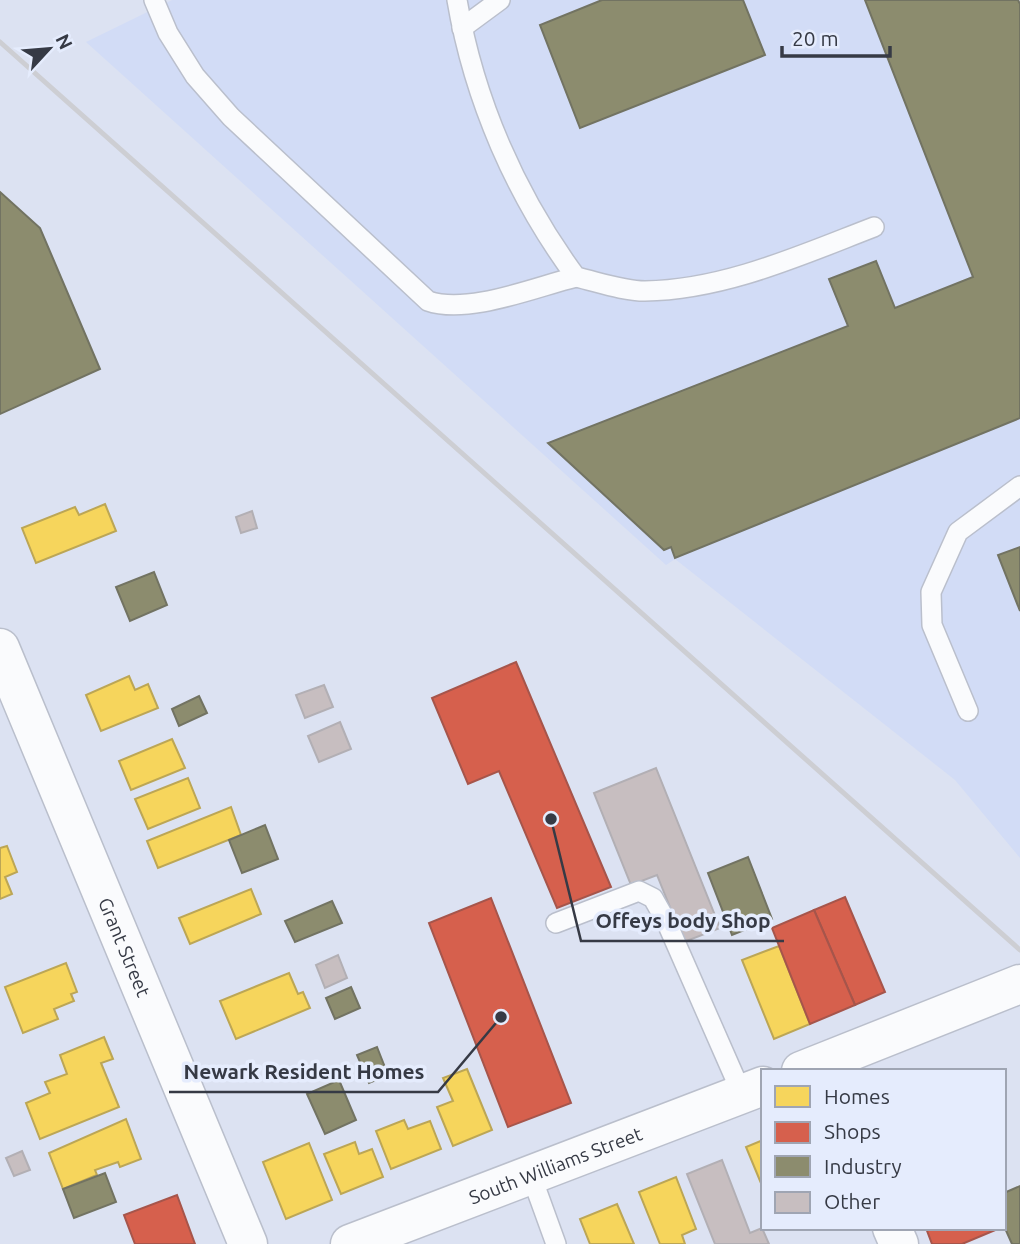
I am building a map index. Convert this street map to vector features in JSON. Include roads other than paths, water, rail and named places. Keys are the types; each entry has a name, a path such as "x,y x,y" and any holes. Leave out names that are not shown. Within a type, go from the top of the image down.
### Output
{"street":[{"name":"Grant Street","path":"0,648 248,1244"},
{"path":"817,1068 1020,984"},
{"name":"South Williams Street","path":"350,1244 753,1090"}],"lane":[{"path":"154,0 168,33 195,76 231,117 428,301 444,307 466,305 576,277 643,291 692,287 782,263 874,227"},
{"path":"457,0 466,54 492,124 531,212 576,277"},
{"path":"462,28 500,0"},
{"path":"968,711 932,625 931,592 958,532 1020,486"},
{"path":"556,923 639,891 653,898 753,1090"},
{"path":"531,1175 556,1244"}],"railway":[{"path":"0,42 1020,950"}],"place":[{"name":"Offeys body Shop","path":"551,819"},
{"name":"Newark Resident Homes","path":"501,1017"}]}
